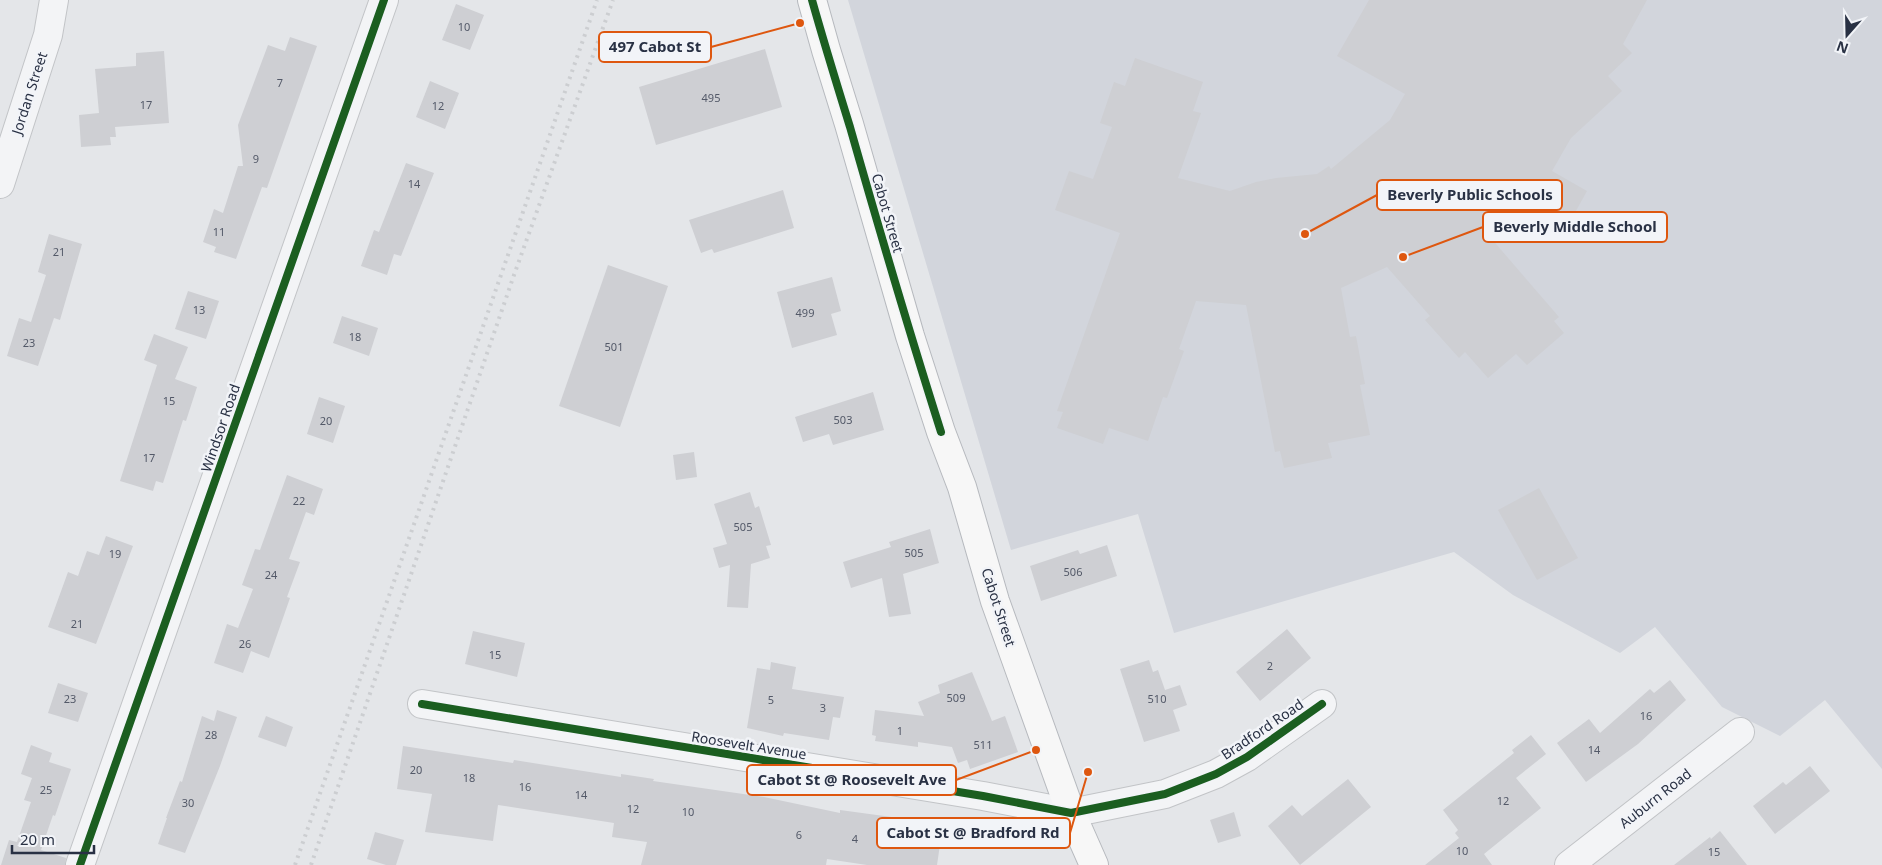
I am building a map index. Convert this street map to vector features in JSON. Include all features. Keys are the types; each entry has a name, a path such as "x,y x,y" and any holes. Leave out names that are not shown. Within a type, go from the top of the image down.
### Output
{"highway":[{"name":"Cabot Street","path":"812,0 910,336 941,432 962,487 996,601 1071,813 1094,865"}],"street":[{"name":"Jordan Street","path":"0,184 48,35 54,0"},
{"name":"Windsor Road","path":"80,865 384,0"},
{"name":"Roosevelt Avenue","path":"422,704 983,796 1071,813"},
{"name":"Bradford Road","path":"1071,813 1165,794 1216,774 1247,757 1322,704"},
{"name":"Auburn Road","path":"1569,865 1740,732"}],"shaded area":[{"path":"848,0 1882,0 1882,769 1825,700 1780,736 1722,707 1655,627 1620,653 1513,595 1454,552 1174,633 1138,514 1011,550"}],"building":[{"path":"1369,0 1647,0 1623,44 1632,53 1608,76 1622,91 1571,138 1552,171 1587,191 1562,236 1507,205 1490,237 1559,317 1554,321 1564,333 1527,365 1516,354 1488,378 1465,352 1459,358 1425,320 1430,316 1387,267 1341,288 1350,337 1356,336 1365,384 1360,385 1370,435 1328,443 1332,458 1284,468 1280,451 1275,452 1246,305 1196,301 1179,349 1184,351 1167,398 1163,397 1148,441 1109,428 1103,444 1057,428 1063,412 1057,411 1120,233 1055,210 1069,171 1093,179 1112,127 1100,123 1114,82 1125,86 1135,58 1203,82 1193,111 1201,113 1178,178 1230,191 1256,182 1276,178 1317,174 1329,166 1331,169 1390,120 1405,94 1337,56"},
{"path":"456,4 484,15 470,50 442,40"},
{"path":"290,37 317,46 267,188 262,187 236,259 214,252 216,247 203,242 214,209 223,213 238,166 243,166 238,125 268,45 285,51"},
{"path":"765,49 782,107 656,145 639,87"},
{"path":"164,51 169,123 115,127 116,137 110,137 111,145 81,147 79,115 99,113 95,69 136,66 136,53"},
{"path":"430,81 459,93 445,129 416,117"},
{"path":"406,163 434,173 401,256 394,254 387,275 361,266 374,230 379,232"},
{"path":"783,190 794,228 714,253 712,249 701,253 689,220"},
{"path":"49,234 82,244 60,320 54,318 38,366 7,356 19,318 31,322 46,275 38,272"},
{"path":"608,265 668,286 620,427 559,406"},
{"path":"832,277 841,311 831,314 837,335 792,348 777,292"},
{"path":"188,291 219,301 206,339 175,329"},
{"path":"342,316 378,328 369,356 333,343"},
{"path":"154,334 188,347 175,379 197,387 186,421 183,420 163,483 156,481 153,491 120,481 157,365 144,360"},
{"path":"873,392 884,430 833,445 829,434 803,442 795,417"},
{"path":"319,397 345,406 333,443 307,434"},
{"path":"694,452 697,477 676,480 673,455"},
{"path":"287,475 323,489 314,515 306,512 289,559 300,562 287,597 290,598 269,658 251,651 243,673 214,663 227,624 238,628 253,589 242,585 255,549 260,550"},
{"path":"1539,488 1578,558 1537,580 1498,510"},
{"path":"750,492 755,508 759,506 771,545 766,546 770,558 751,564 748,608 727,607 730,565 719,568 713,548 727,544 714,504"},
{"path":"930,529 939,563 903,574 911,614 889,617 882,578 851,588 843,562 891,547 889,542"},
{"path":"106,536 133,546 96,644 48,627 68,572 78,576 87,551 99,555"},
{"path":"1107,545 1117,576 1041,601 1030,566 1078,550 1080,554"},
{"path":"1287,629 1311,658 1260,701 1236,672"},
{"path":"473,631 525,643 517,677 465,664"},
{"path":"1149,660 1153,672 1158,670 1165,690 1180,685 1187,705 1173,710 1180,731 1144,742 1120,669"},
{"path":"771,662 796,667 792,689 844,697 840,718 833,717 829,740 784,733 783,736 747,728 757,668 770,670"},
{"path":"972,672 992,721 1005,716 1018,752 970,769 967,760 958,763 952,747 918,742 918,747 875,741 876,736 872,735 875,710 924,716 918,702 940,693 938,685"},
{"path":"1670,680 1686,700 1638,744 1586,782 1557,743 1589,719 1600,733 1650,689 1654,693"},
{"path":"58,683 88,693 78,722 48,713"},
{"path":"217,710 237,717 220,766 185,853 158,844 180,781 182,782 202,716 214,721"},
{"path":"266,716 293,727 286,747 258,737"},
{"path":"1531,735 1546,754 1516,778 1541,808 1484,854 1492,865 1425,865 1459,838 1455,833 1458,830 1443,810 1514,753 1512,750"},
{"path":"31,745 52,753 49,762 71,769 41,850 66,858 65,865 1,865 9,840 17,842 31,802 24,800 32,778 21,774"},
{"path":"403,746 513,763 514,760 621,777 621,774 654,779 653,781 764,797 840,813 840,810 943,824 937,865 867,865 827,859 826,865 641,865 647,842 612,837 614,823 498,805 493,841 425,832 432,794 397,789"},
{"path":"1810,766 1830,791 1775,834 1753,806 1783,782 1786,785"},
{"path":"1348,779 1371,807 1300,865 1268,826 1292,805 1302,816"},
{"path":"1234,812 1241,836 1218,843 1210,820"},
{"path":"1720,831 1747,865 1674,865 1710,837 1711,839"},
{"path":"375,832 404,840 396,865 386,865 367,859"}],"railway":[{"path":"295,865 597,0"},
{"path":"311,865 514,275 613,0"}],"cycle path":[{"path":"80,865 384,0"},
{"path":"812,0 894,280 941,432"},
{"path":"422,704 983,796 1071,813 1165,794 1216,774 1247,757 1322,704"}],"place":[{"name":"497 Cabot St","path":"800,23"},
{"name":"Beverly Public Schools","path":"1305,234"},
{"name":"Beverly Middle School","path":"1403,257"},
{"name":"Cabot St @ Roosevelt Ave","path":"1036,750"},
{"name":"Cabot St @ Bradford Rd","path":"1088,772"}]}
